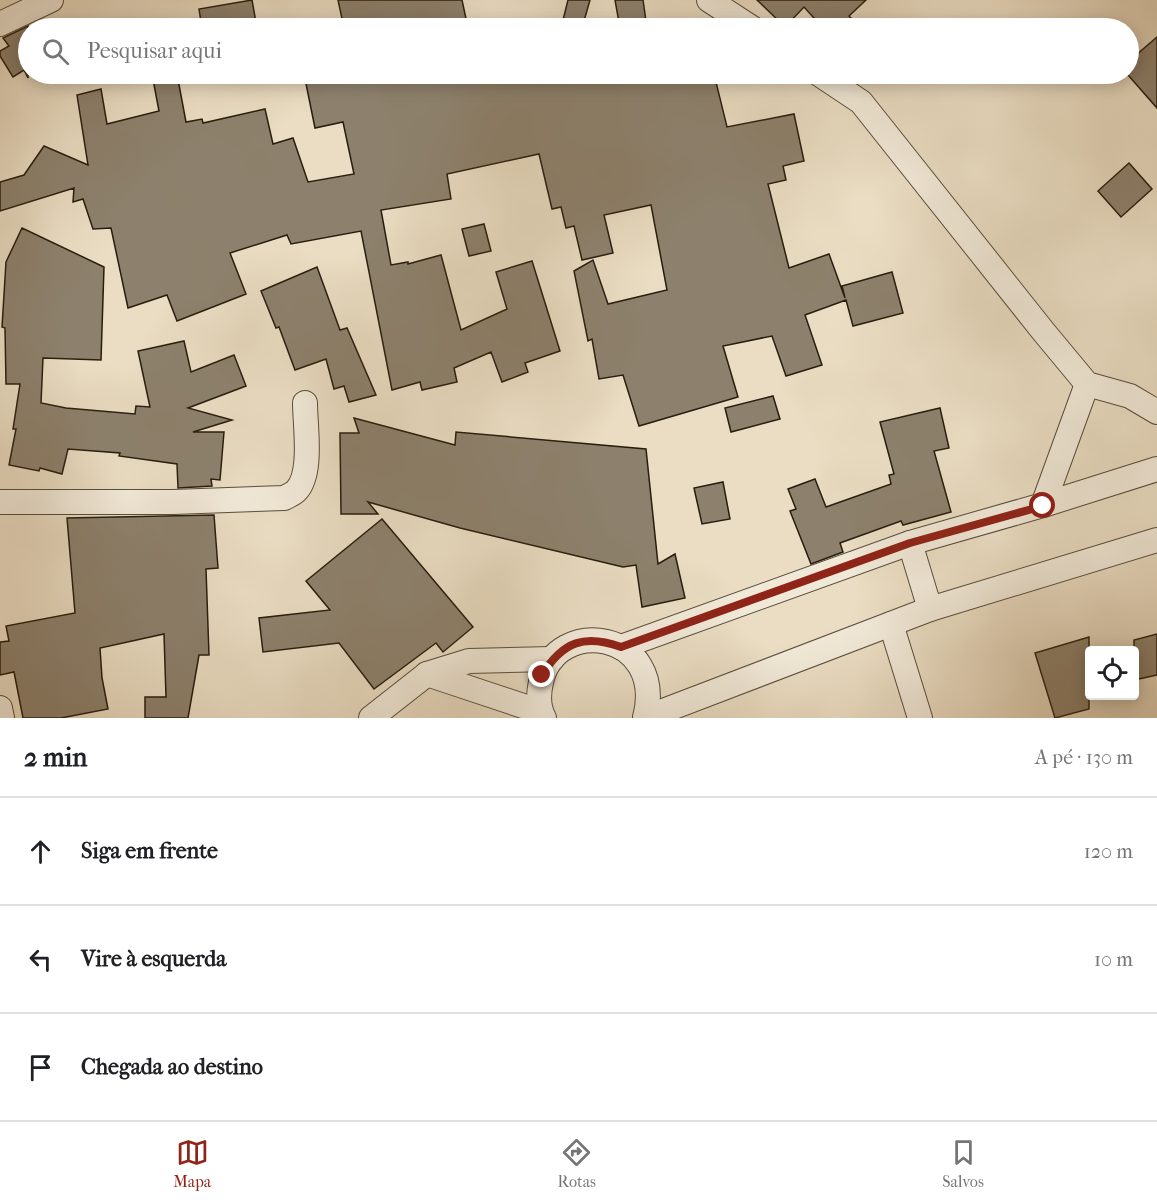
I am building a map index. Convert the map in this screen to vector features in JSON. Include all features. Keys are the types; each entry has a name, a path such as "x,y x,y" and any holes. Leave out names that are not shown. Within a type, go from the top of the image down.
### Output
{"street":[{"path":"0,24 51,0"},
{"path":"710,0 737,18"},
{"path":"834,84 861,102 1087,384 1130,396 1157,412"},
{"path":"1043,506 1087,384"},
{"path":"0,502 173,502 284,498 295,492 303,481 306,467 305,403"},
{"path":"621,647 910,543 1043,506 1157,469"},
{"path":"645,718 930,609 1157,540"},
{"path":"910,543 930,609"},
{"path":"891,624 920,718"},
{"path":"543,715 538,694 542,675 552,659 566,647 585,640 604,641 621,647 637,660 647,678 650,698 645,718"},
{"path":"371,718 427,674 469,661 552,659"},
{"path":"427,674 543,715"},
{"path":"0,708 2,718"}],"building":[{"path":"252,0 255,18 200,18 199,9"},
{"path":"338,0 462,0 466,18 342,18"},
{"path":"568,0 590,0 585,18 564,18"},
{"path":"615,0 643,0 646,18 618,18"},
{"path":"757,0 866,0 849,16 851,18 814,18 804,7 794,18 776,18"},
{"path":"18,31 18,74 13,77 0,56 0,51 9,46 3,38"},
{"path":"1157,37 1157,108 1136,84 1139,84 1139,53"},
{"path":"154,84 179,84 186,122 202,119 203,123 265,109 273,144 293,138 308,182 354,174 343,122 315,128 306,84 716,84 727,127 794,114 804,161 783,166 786,180 768,184 789,268 829,254 845,298 842,286 892,272 903,313 853,326 846,300 805,315 822,365 786,376 772,336 723,346 738,397 639,426 623,375 599,379 592,339 588,341 574,271 593,260 608,304 667,290 651,205 604,215 613,253 582,260 574,226 566,228 561,207 552,209 539,154 447,174 451,199 381,210 391,265 408,262 408,264 441,255 461,330 507,309 496,272 532,261 560,351 525,363 528,372 502,382 491,352 454,368 457,382 422,390 420,382 392,390 361,231 291,244 287,235 230,253 246,294 177,321 167,295 128,308 111,228 93,229 83,199 73,202 74,188 0,211 0,182 24,175 44,146 88,165 77,95 101,89 107,124 159,111"},
{"path":"1129,163 1152,189 1121,217 1098,191"},
{"path":"484,224 491,251 469,256 462,229"},
{"path":"22,228 104,267 101,360 43,358 41,403 66,408 135,414 136,406 150,407 138,351 184,341 191,372 234,355 246,386 188,408 232,420 193,432 224,432 220,480 211,479 212,486 178,488 177,464 119,456 120,453 68,449 62,474 40,468 39,471 9,465 16,429 13,429 20,384 6,384 5,328 2,327 6,262"},
{"path":"317,267 340,330 347,328 376,395 349,402 344,386 334,389 326,359 295,370 279,327 276,328 261,291"},
{"path":"773,396 780,419 731,432 725,408"},
{"path":"940,408 949,448 934,451 951,512 903,525 901,521 840,543 843,552 811,564 790,511 796,509 788,489 815,479 826,507 891,484 889,475 894,474 880,422"},
{"path":"354,418 455,445 456,432 646,449 658,564 675,554 685,598 642,607 636,565 623,567 460,528 368,502 378,514 341,514 340,433 359,433"},
{"path":"723,482 730,519 702,524 694,488"},
{"path":"214,515 218,568 206,569 209,655 199,655 188,718 145,718 145,697 166,697 164,634 100,648 102,678 108,709 61,718 23,718 14,672 0,675 0,642 9,641 6,626 75,613 67,518"},
{"path":"382,519 473,627 443,652 436,643 374,689 339,643 263,652 259,618 330,610 306,581"},
{"path":"1157,634 1157,675 1139,679 1139,646 1134,646 1134,640"},
{"path":"1089,637 1089,646 1085,646 1085,700 1089,700 1089,709 1055,718 1035,653"}],"route":[{"path":"542,675 552,659 566,647 585,640 604,641 621,647 910,543 1043,506"}]}
